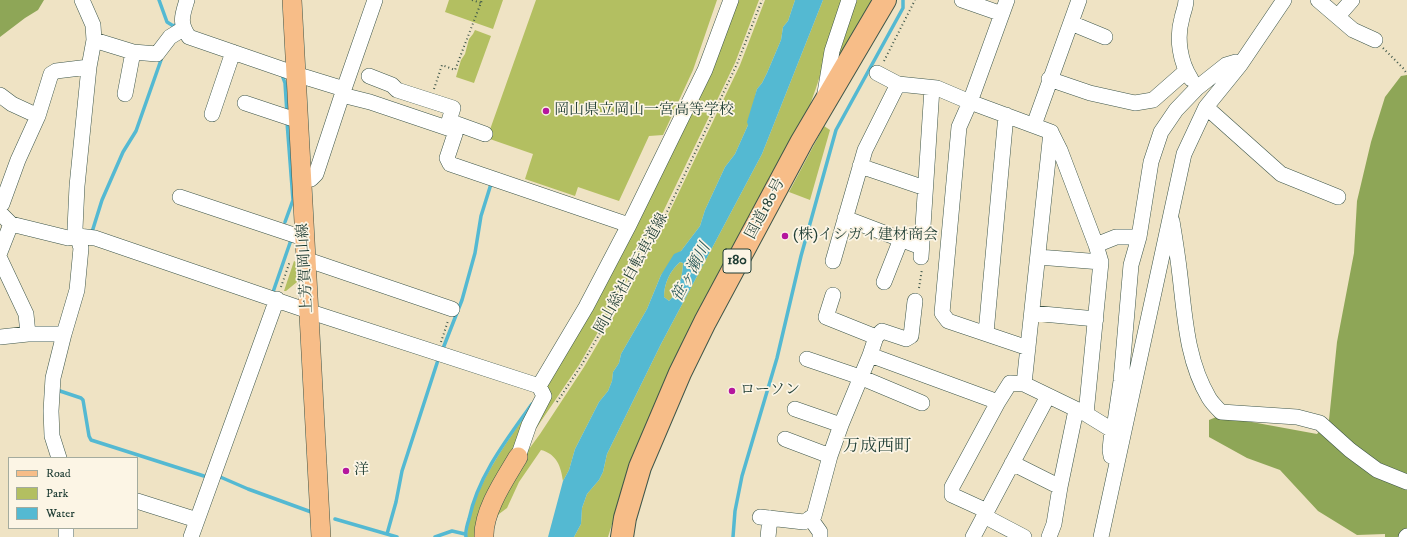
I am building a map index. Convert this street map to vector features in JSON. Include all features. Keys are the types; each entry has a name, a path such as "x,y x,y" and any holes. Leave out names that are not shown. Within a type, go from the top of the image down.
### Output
{"highway":[{"name":"国道180号","path":"622,537 625,518 640,467 680,373 708,315 798,148 885,0"}],"main road":[{"name":"上芳賀岡山線","path":"292,0 305,238 299,260 308,310 321,537"},
{"path":"484,537 484,529 496,494 518,457"}],"street":[{"path":"59,457 52,436 51,411 53,378 77,290 81,248 75,228 77,186 89,67 94,40 93,24 82,0"},
{"path":"187,0 181,17 183,30 188,37 341,89 360,100 453,130 455,134 447,158 450,164 629,225"},
{"path":"302,178 311,179 316,174 341,89 375,0"},
{"path":"518,457 529,425 586,307 629,225 705,70 731,0"},
{"path":"823,104 832,51 849,0"},
{"path":"962,0 1002,14"},
{"path":"1007,0 970,102 959,127 942,313 948,320 986,332 1028,348"},
{"path":"1034,125 1079,0"},
{"path":"1186,0 1186,6 1181,20 1179,46 1186,71 1198,88"},
{"path":"1318,0 1353,30 1375,40"},
{"path":"1338,16 1352,0"},
{"path":"1101,537 1184,154 1206,107 1240,65 1279,1"},
{"path":"1071,23 1105,36"},
{"path":"94,40 133,52 156,54 170,38 183,30"},
{"path":"125,94 133,52"},
{"path":"212,114 233,52"},
{"path":"1118,459 1111,456 1110,450 1112,430 1115,422 1121,381 1131,265 1139,237 1151,162 1161,132 1176,110 1198,88 1226,65 1236,62 1240,65"},
{"path":"0,206 18,160 38,116 51,74 56,71 89,67"},
{"path":"1050,79 1090,94 1136,103 1152,100 1186,71"},
{"path":"360,100 370,73 392,85 397,90 453,108 449,121 485,134"},
{"path":"877,73 898,84 937,88 1050,132 1060,150 1096,245 1101,262 1096,319 1081,412 1060,487 1054,524 1049,537"},
{"path":"833,261 865,150 898,84"},
{"path":"845,218 901,239 921,252 932,88"},
{"path":"0,94 12,104 38,116"},
{"path":"245,103 290,118 299,118"},
{"path":"1206,107 1281,174 1338,197"},
{"path":"986,332 1006,115"},
{"path":"1024,384 1050,132"},
{"path":"860,166 925,188"},
{"path":"180,197 305,238"},
{"path":"1171,212 1180,274 1185,327 1193,360 1201,382 1210,400 1221,412 1297,416 1320,423 1350,450 1377,470 1407,482"},
{"path":"0,213 10,224 68,238 78,236 95,238 439,354 544,394"},
{"path":"0,252 10,224"},
{"path":"1096,245 1116,237 1139,237"},
{"path":"884,282 901,239"},
{"path":"1038,257 1101,262"},
{"path":"0,259 26,314 28,334"},
{"path":"299,260 314,262 452,309"},
{"path":"833,295 826,317 876,337"},
{"path":"191,537 194,519 273,298"},
{"path":"768,537 765,517 804,522 814,516 830,456 876,337 882,331 906,339 911,336 916,301"},
{"path":"1032,312 1096,319"},
{"path":"0,337 28,334 64,334"},
{"path":"870,355 998,402"},
{"path":"807,359 860,377 922,403"},
{"path":"1024,537 986,513 952,495 952,487 998,402 1010,383 1024,384 1081,412 1112,430"},
{"path":"973,537 1048,396"},
{"path":"795,409 841,425"},
{"path":"785,440 830,456"},
{"path":"1012,462 1060,487"},
{"path":"138,501 194,519"},
{"path":"810,518 820,532 820,537"}],"path":[{"path":"430,100 442,65 456,70 481,2 472,0"},
{"name":"岡山総社自転車道線","path":"544,394 581,366 619,300 666,214 737,64 762,0"},
{"path":"877,73 915,0"},
{"path":"1375,40 1407,74"},
{"path":"916,301 923,263 921,252"},
{"path":"273,298 299,260"},
{"path":"439,354 452,309"}],"green space":[{"path":"0,0 44,0 38,10 0,37"},
{"path":"449,0 503,0 493,29 445,12"},
{"path":"536,0 717,0 693,70 663,135 649,136 619,201 578,187 575,196 525,179 533,154 487,138"},
{"path":"736,0 759,0 735,63 663,212 617,299 579,365 535,430 545,390"},
{"path":"765,0 795,0 788,21 783,27 781,40 767,73 757,89 748,125 735,154 725,167 705,210 700,226 661,275 647,309 621,354 619,363 613,372 612,381 608,391 599,402 575,449 569,470 563,481 557,462 551,455 541,450 519,482 507,508 499,514 495,521 499,495 584,367 622,302 668,215 740,65"},
{"path":"823,0 844,0 821,75 805,118 631,464 608,537 574,537 581,524 582,508 587,494 599,480 603,472 607,454 661,344 762,154"},
{"path":"857,0 878,0 835,75 838,52"},
{"path":"475,30 491,36 474,83 456,77 469,39"},
{"path":"1407,75 1407,537 1385,537 1385,534 1357,535 1318,511 1280,470 1247,458 1209,437 1209,420 1219,416 1317,434 1329,420 1337,342 1354,253 1357,201 1371,142 1385,97 1401,76"},
{"path":"824,126 830,130 810,200 789,192"},
{"path":"294,261 296,262 297,282 284,291"},
{"path":"680,262 683,263 681,278 675,293 669,301 664,297 666,282 673,269"},
{"path":"535,402 482,537 467,537 469,522 480,489 496,459"}],"water":[{"name":"笹ヶ瀬川","path":"795,0 823,0 762,154 661,344 607,454 603,472 599,480 587,494 582,508 581,524 574,537 548,537 563,481 569,470 575,449 599,402 608,391 612,381 613,372 619,363 621,354 647,309 661,275 674,254 681,251 700,226 705,210 725,167 735,154 748,125 747,122 757,89 767,73 781,40 783,27 788,21","holes":["680,262 683,263 679,284 669,301 664,297 666,282 676,266"]}],"waterway":[{"path":"159,0 167,22 175,27 175,25"},
{"path":"733,537 735,511 742,476 777,358 801,256 836,130 903,8 903,0"},
{"path":"92,232 102,200 123,152 136,131 161,60"},
{"path":"282,75 285,83 287,114"},
{"path":"285,222 293,200 287,122"},
{"path":"442,351 462,300 475,253 481,216 491,184"},
{"path":"272,295 291,240"},
{"path":"387,534 396,502 402,471 439,357"},
{"path":"57,390 83,400 91,440 207,477"},
{"path":"466,537 466,528 473,503 486,473 503,444 532,404"},
{"path":"218,476 248,489 314,513"},
{"path":"335,519 397,537"},
{"path":"435,537 452,531 465,534"}],"place":[{"name":"岡山県立岡山一宮高等学校","path":"546,111"},
{"name":"(株)イシガイ建材商会","path":"785,236"},
{"name":"ローソン","path":"732,391"},
{"name":"洋","path":"346,471"}],"district":[{"name":"万成西町","path":"877,447"}]}
